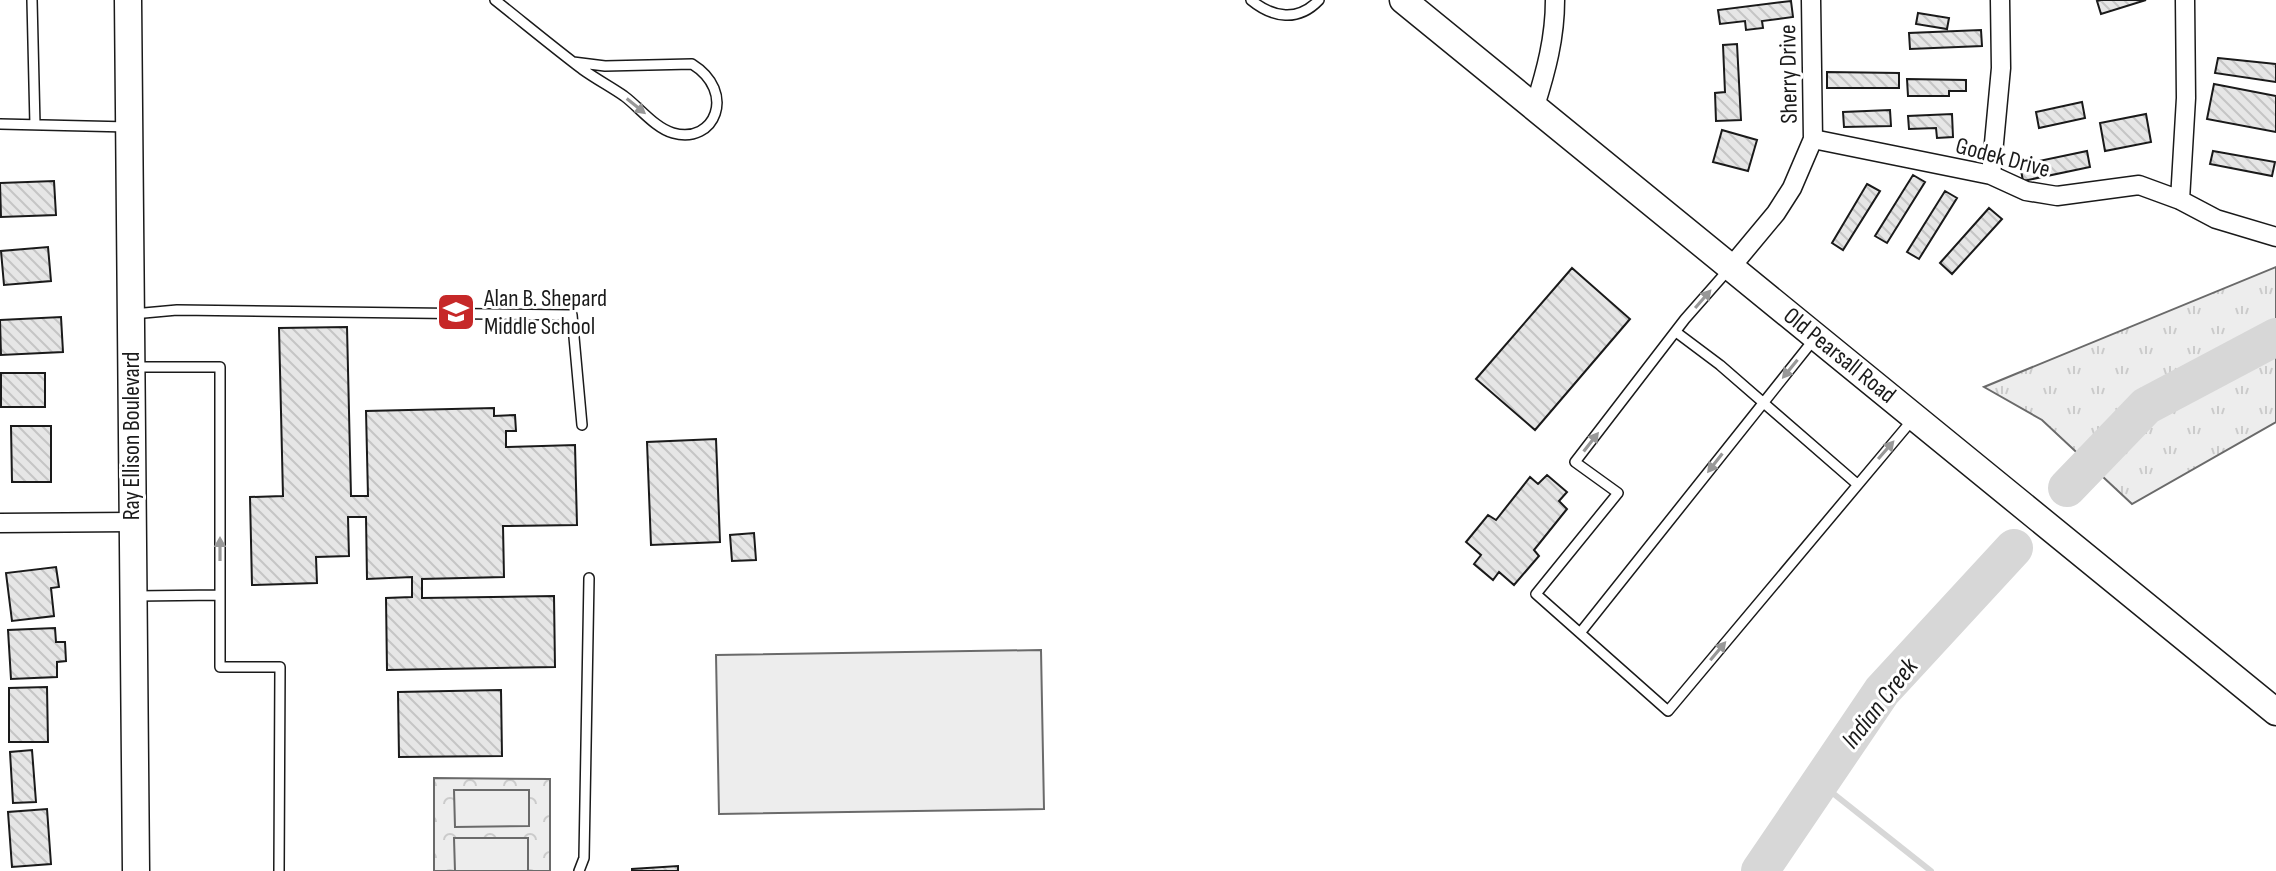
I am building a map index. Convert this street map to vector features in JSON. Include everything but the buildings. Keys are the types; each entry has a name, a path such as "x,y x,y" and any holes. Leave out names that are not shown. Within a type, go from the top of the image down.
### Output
{"main road":[{"name":"Ray Ellison Boulevard","path":"128,0 136,871"},
{"name":"Old Pearsall Road","path":"1403,0 2276,712"}],"street":[{"path":"1535,106 1549,61 1555,0"},
{"name":"Sherry Drive","path":"1731,267 1776,213 1792,188 1813,139 1811,0"},
{"path":"1991,175 2001,68 2000,0"},
{"path":"2180,200 2186,98 2185,0"},
{"name":"Godek Drive","path":"1813,139 1991,175 2026,191 2057,196 2139,185 2180,200 2216,219 2276,237"},
{"path":"0,523 132,522"}],"lane":[{"path":"32,0 35,125"},
{"path":"495,0 573,62 624,96 668,131 678,135 698,132 715,113 718,103 712,80 692,64 605,66 573,62"},
{"path":"1251,0 1263,10 1286,17 1312,8 1319,0"},
{"path":"0,124 129,127"},
{"path":"1731,267 1575,462 1618,493 1536,594 1668,711 1915,416"},
{"path":"130,314 177,310 572,315 582,425"},
{"path":"1676,332 1857,484"},
{"path":"1580,633 1817,336"},
{"path":"131,367 220,367 220,667 280,667 279,871"},
{"path":"579,871 584,858 589,578"},
{"path":"132,596 220,595"}],"green space":[{"path":"2276,267 2276,422 2132,504 2042,420 1984,387"},
{"path":"1041,650 1044,809 719,814 716,655"},
{"path":"434,778 550,779 550,871 434,871"},
{"path":"454,790 529,790 529,826 455,827"},
{"path":"454,838 528,838 528,871 455,871"}],"waterway":[{"name":"Indian Creek","path":"2067,488 2146,406 2276,337"},
{"name":"Indian Creek","path":"1760,871 1882,691 2014,548"},
{"path":"1820,783 1931,871"}],"place":[{"name":"Alan B. Shepard Middle School","path":"456,312"}]}
